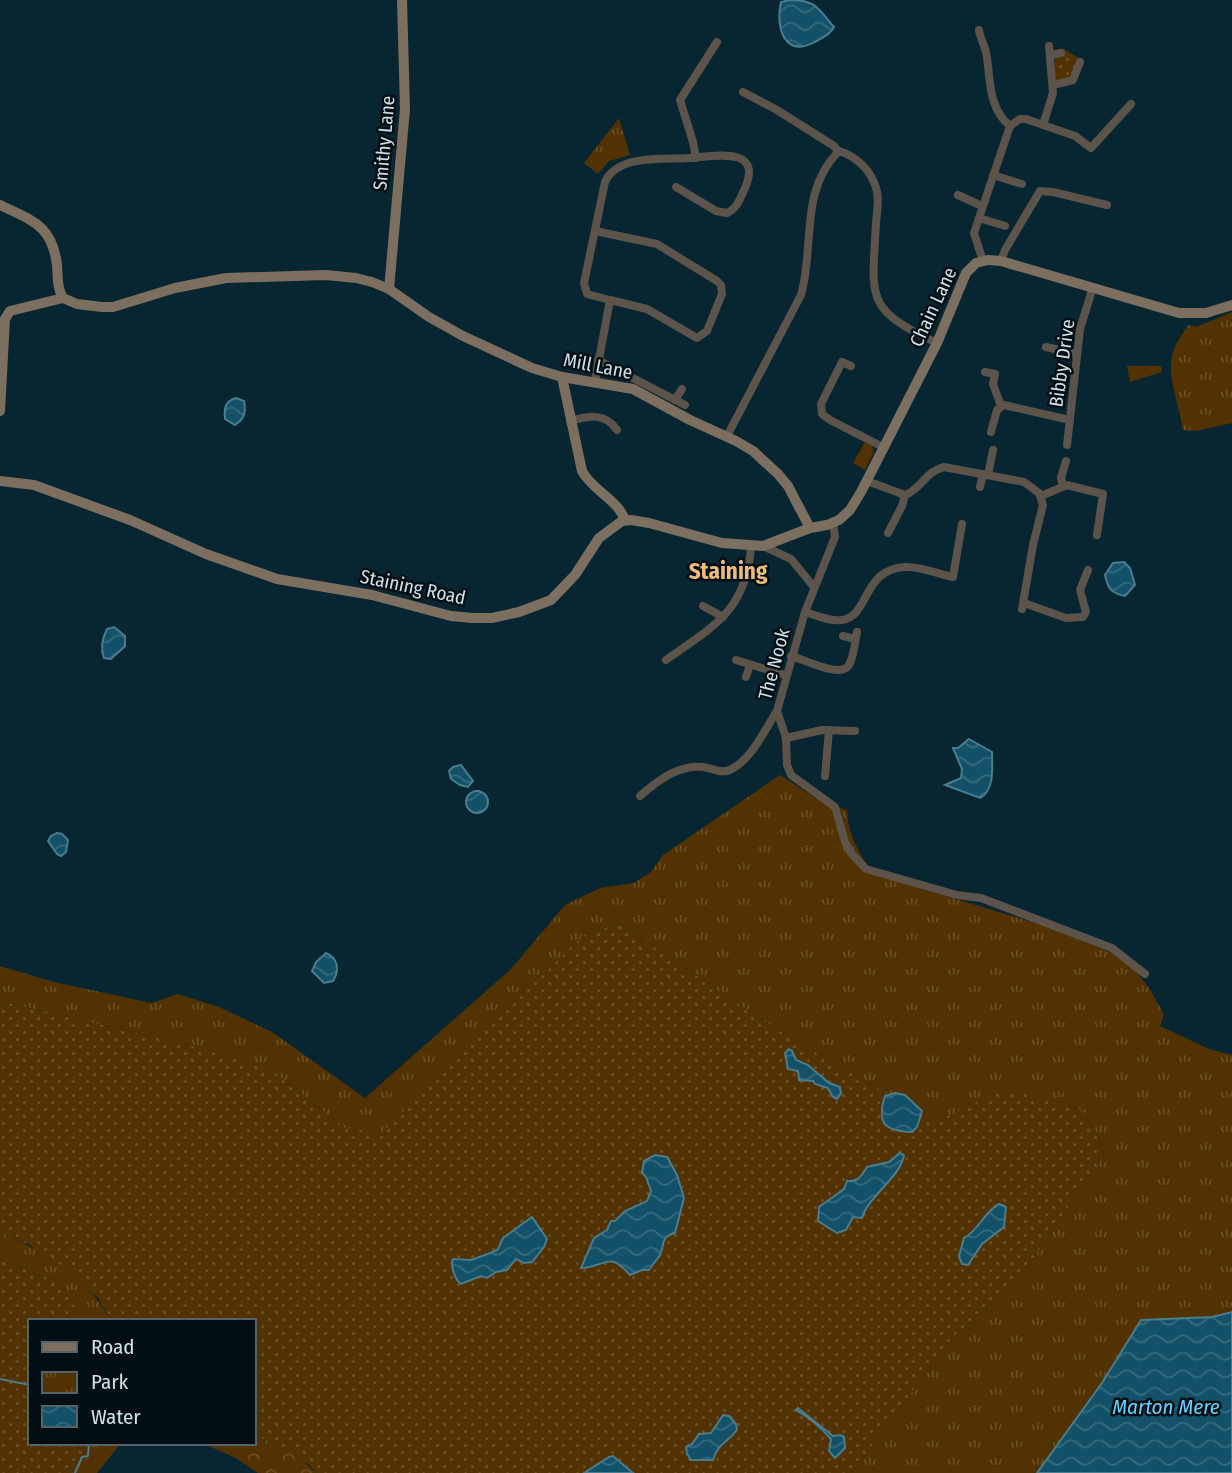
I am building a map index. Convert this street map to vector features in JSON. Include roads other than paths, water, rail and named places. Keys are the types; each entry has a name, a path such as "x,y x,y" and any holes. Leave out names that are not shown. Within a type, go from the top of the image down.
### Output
{"street":[{"name":"Smithy Lane","path":"389,289 405,110 401,0"},
{"path":"979,30 996,111 1010,126"},
{"path":"696,158 680,100 717,42"},
{"path":"702,45 711,51"},
{"path":"1043,125 1051,102 1053,85 1049,50 1061,53"},
{"path":"1053,85 1073,80 1080,62"},
{"path":"980,82 990,80"},
{"path":"743,92 834,146 838,152 860,163 870,174 877,189 873,277 875,294 881,306 896,323 937,343"},
{"path":"983,261 974,233 1010,126 1020,119 1043,125 1079,138 1089,151 1131,104"},
{"path":"727,436 801,295 805,281 813,197 838,152"},
{"path":"987,152 999,155"},
{"path":"595,231 657,244 717,281 722,289 706,331 697,338 647,309 590,296 584,288 595,231 605,182 616,168 660,157 731,155 746,164 749,171 749,178 737,205 727,213 716,211 680,189 690,182"},
{"path":"993,175 1022,184"},
{"path":"1001,261 1040,191 1107,205"},
{"path":"958,195 982,206"},
{"path":"0,205 38,224 49,236 55,254 58,286 63,298 9,311 5,319 0,411"},
{"path":"979,218 1005,226"},
{"name":"Chain Lane","path":"833,523 850,510 867,481 937,343 972,265 983,261 1001,261 1123,298 1188,314 1213,312 1232,305"},
{"name":"Mill Lane","path":"63,298 92,307 113,307 201,282 226,278 348,276 372,282 389,289 429,317 532,368 562,377 623,386 644,393 680,415 727,436 753,451 778,474 788,486 810,528"},
{"name":"Bibby Drive","path":"1067,445 1083,316 1093,287"},
{"path":"594,381 610,300"},
{"path":"1046,347 1077,354"},
{"path":"598,360 685,405"},
{"path":"851,366 842,362 821,404 822,414 883,447"},
{"path":"985,372 995,374 993,384 1001,406"},
{"path":"562,377 582,471 588,481 620,510 625,520 657,524 714,542 751,547 763,546 810,528 833,523"},
{"path":"676,400 682,388"},
{"path":"991,432 996,413 1001,406 1006,405 1070,420"},
{"path":"570,421 598,416 611,422 617,430"},
{"path":"980,487 993,450"},
{"path":"1063,486 1066,461"},
{"path":"867,481 905,495 938,468 949,467 1024,482 1031,485 1041,496 1043,510 1033,545 1023,606 1066,618 1083,617 1086,611 1080,590 1088,570"},
{"name":"Staining Road","path":"0,481 34,485 130,520 206,554 276,579 372,595 451,616 473,618 492,618 519,612 551,600 575,575 599,538 614,525 625,520"},
{"path":"1041,496 1063,486 1103,494 1097,535"},
{"path":"888,533 889,522 902,506 905,495"},
{"name":"The Nook","path":"833,523 835,537 805,612 777,711 786,738 790,775 835,807 845,842 866,869 957,895 981,898 1112,948 1145,974"},
{"path":"805,612 832,620 848,618 860,609 873,582 884,573 902,567 919,569 952,582 962,524"},
{"path":"763,546 791,559 814,587"},
{"path":"666,660 723,617 742,590 751,547"},
{"path":"703,606 723,617"},
{"path":"791,656 834,671 843,670 848,666 856,635 843,636"},
{"path":"736,660 785,675"},
{"path":"746,677 750,665"},
{"path":"640,796 679,771 699,766 726,771 738,765 753,750 777,711"},
{"path":"786,738 829,730 855,731"},
{"path":"825,776 829,730"}],"water":[{"path":"781,2 806,2 816,7 834,27 829,34 806,46 790,44 781,31 780,12"},
{"path":"236,398 244,401 245,409 243,417 235,425 225,419 225,412 227,403"},
{"path":"1124,562 1130,568 1135,585 1125,596 1111,590 1105,575 1113,563"},
{"path":"114,627 125,636 125,646 111,659 104,658 104,636 107,629"},
{"path":"969,739 992,752 990,784 980,798 945,785 961,778 962,769 953,748 958,748"},
{"path":"461,765 473,781 468,787 451,779 449,771"},
{"path":"477,791 485,794 488,802 485,810 477,813 469,810 466,802 469,794"},
{"path":"57,833 68,840 66,852 61,856 48,841"},
{"path":"326,953 333,958 337,969 333,981 324,983 312,971 316,962"},
{"path":"789,1049 796,1060 808,1065 829,1083 840,1087 841,1094 837,1099 828,1088 813,1081 799,1080 798,1071 788,1069 785,1053"},
{"path":"895,1093 905,1095 922,1111 917,1127 912,1132 889,1128 882,1119 885,1096"},
{"path":"900,1153 904,1155 897,1171 871,1202 862,1218 853,1217 846,1230 837,1233 818,1221 819,1207 844,1189 847,1181 857,1179 867,1167 889,1162"},
{"path":"655,1155 667,1157 677,1175 684,1198 675,1233 665,1239 660,1255 649,1270 630,1275 623,1267 611,1261 581,1268 594,1238 607,1230 611,1221 615,1221 625,1211 647,1201 651,1191 642,1173 644,1161"},
{"path":"999,1204 1006,1207 1004,1227 982,1244 968,1265 962,1264 959,1256 964,1238"},
{"path":"532,1217 547,1239 532,1262 524,1263 516,1259 507,1270 496,1272 487,1278 481,1276 461,1284 459,1282 455,1276 453,1259 471,1260 493,1252 498,1249 503,1238"},
{"name":"Marton Mere","path":"1232,1312 1232,1473 1037,1473 1102,1383 1141,1320 1212,1317"},
{"path":"798,1408 833,1436 844,1437 845,1448 835,1458 829,1451 831,1439 815,1423 796,1410"},
{"path":"723,1415 729,1416 736,1424 737,1430 720,1446 713,1460 691,1460 686,1447 692,1444 699,1434 711,1433"},
{"path":"613,1456 633,1473 584,1473 609,1457"}],"waterway":[{"path":"0,1379 28,1385"},
{"path":"75,1473 82,1457 88,1456 89,1445"}],"district":[{"name":"Staining","path":"728,571"}]}
